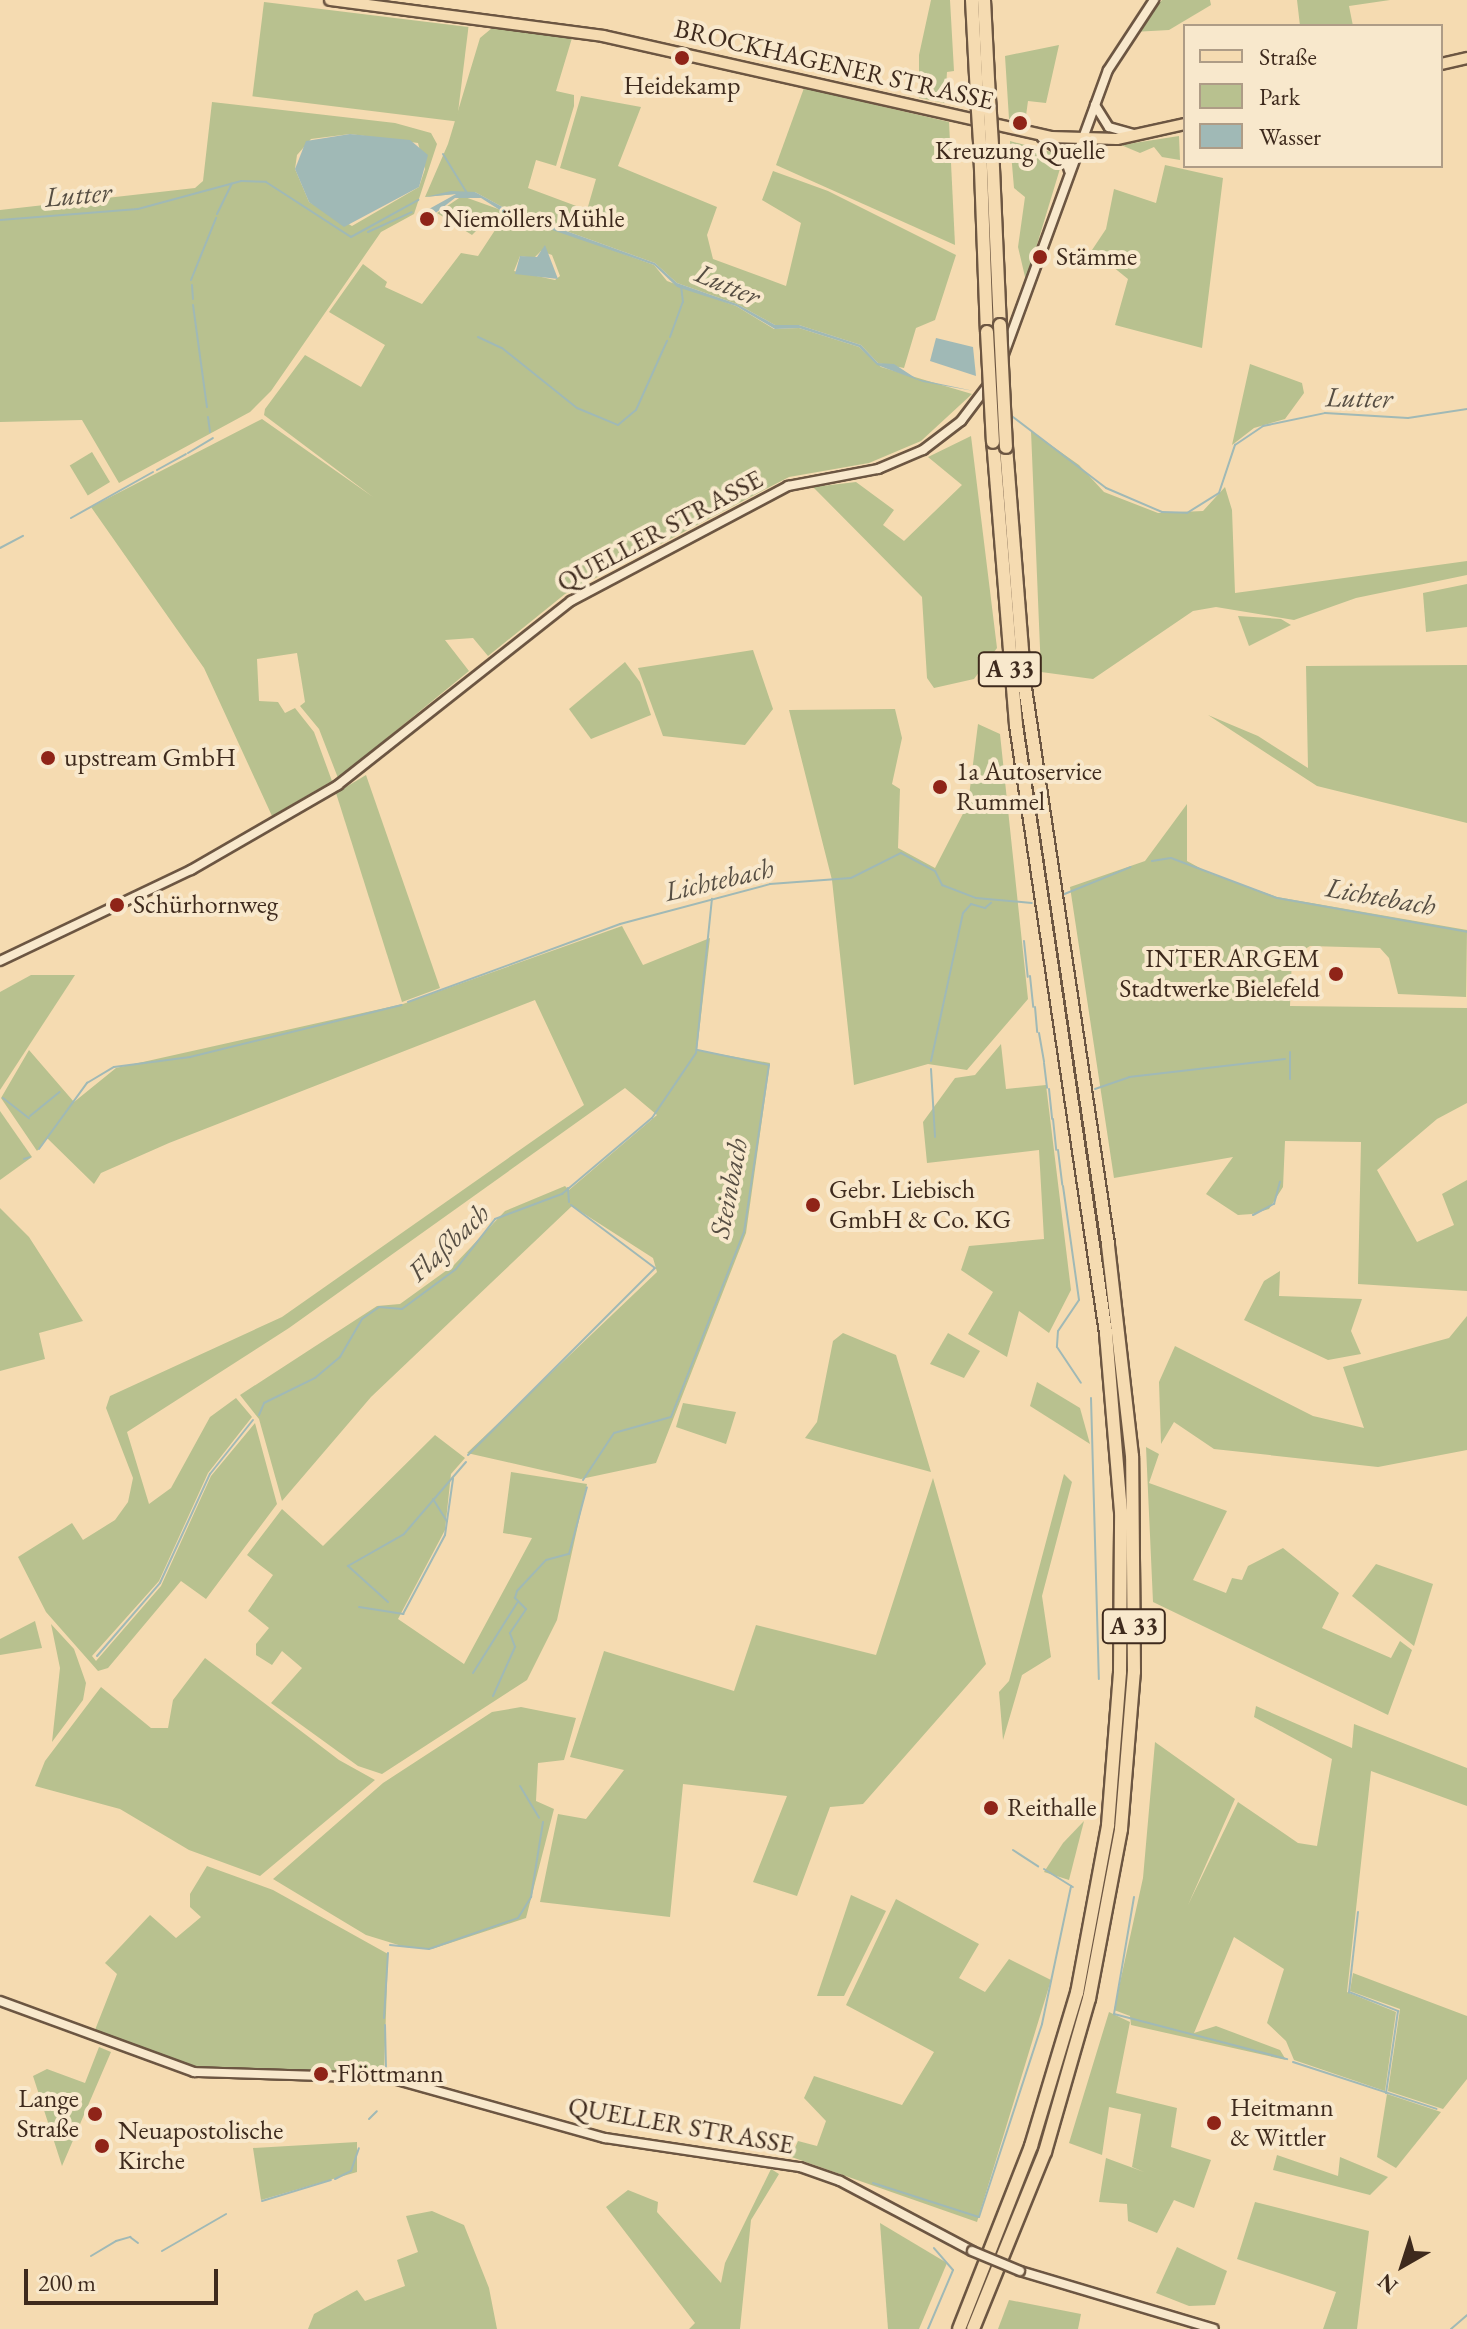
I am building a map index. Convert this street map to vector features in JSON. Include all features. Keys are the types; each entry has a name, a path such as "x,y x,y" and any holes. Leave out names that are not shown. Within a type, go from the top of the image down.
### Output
{"highway":[{"name":"A 33","path":"959,2329 1031,2146 1077,1993 1110,1810 1120,1672 1121,1512 1105,1321 1004,612 1000,325 983,97 972,0"},
{"name":"A 33","path":"983,97 984,0"},
{"name":"A 33","path":"986,144 987,332 1000,445"},
{"name":"A 33","path":"973,2329 1045,2152 1075,2058 1112,1893 1130,1766 1132,1456 1108,1244 1046,900"}],"main road":[{"name":"BROCKHAGENER STRASSE","path":"330,0 603,36 1017,130 1081,140 1138,135 1183,124"},
{"path":"1443,64 1467,58"}],"street":[{"name":"QUELLER STRASSE","path":"0,961 191,870 338,785 571,601 788,486 878,469 941,438 973,407 998,367 1081,140 1123,39 1154,0"},
{"path":"1095,105 1109,127 1138,135"},
{"path":"1017,130 1060,148 1068,176"},
{"name":"QUELLER STRASSE","path":"0,2001 211,2076 390,2078 605,2138 790,2165 840,2181 972,2251 1020,2271 1214,2329"}],"green space":[{"path":"931,0 950,0 954,71 947,72 945,103 919,98 919,55"},
{"path":"1162,0 1210,0 1211,5 1169,30 1133,32"},
{"path":"1297,0 1390,0 1349,6 1353,24 1300,24"},
{"path":"264,2 468,27 457,121 252,96"},
{"path":"492,28 572,38 556,91 574,95 574,106 556,166 536,160 528,188 587,210 596,179 560,168 581,96 641,107 618,166 717,207 707,235 713,259 786,286 801,223 762,200 773,171 828,191 956,255 935,320 916,328 904,368 878,363 861,345 799,325 775,325 737,304 677,283 655,263 508,210 475,192 425,197 448,144 480,38"},
{"path":"1059,45 1046,103 1028,101 1025,123 1009,119 1005,56"},
{"path":"804,88 949,122 955,245 776,165"},
{"path":"212,102 395,123 431,133 437,144 414,214 381,232 271,391 250,412 119,483 82,420 0,422 0,210 195,188 203,181","holes":["350,134 418,143 425,169 419,187 352,226 309,202 295,169 297,155 311,139"]},
{"path":"1179,136 1180,160 1162,157 1154,147 1140,153 1121,145"},
{"path":"1010,141 1051,152 1062,162 1026,281 1018,247 1025,197 1014,188"},
{"path":"1165,165 1223,178 1202,348 1115,325 1128,279 1092,250 1106,229 1114,189 1156,203"},
{"path":"462,196 654,265 667,281 736,306 774,329 799,328 859,347 881,367 972,394 921,441 869,463 789,477 565,594 488,656 473,638 445,640 469,671 338,778 319,729 300,706 305,702 297,653 257,659 259,701 278,702 285,713 295,708 314,732 332,781 272,816 204,668 91,507 262,419 373,497 264,415 265,409 305,355 361,387 385,345 329,312 363,264 387,282 385,287 422,304 461,253 478,256 501,221 489,218 472,235 437,213","holes":["541,251 552,255 560,276 555,280 514,271 520,256 534,258"]},
{"path":"1250,364 1302,383 1304,393 1285,419 1254,428 1232,445"},
{"path":"1031,431 1079,465 1104,492 1158,513 1203,511 1225,487 1232,510 1235,593 1467,561 1467,575 1356,598 1294,620 1216,607 1193,611 1093,679 1041,672"},
{"path":"971,436 997,648 974,679 934,688 927,678 922,597 813,487 856,482 894,510 883,525 904,541 962,485 928,457"},
{"path":"92,452 110,482 88,495 70,465"},
{"path":"1467,584 1467,627 1426,632 1423,593"},
{"path":"1238,616 1281,619 1291,625 1249,646"},
{"path":"753,650 773,709 745,745 663,736 638,668"},
{"path":"625,662 640,682 651,715 591,739 569,709"},
{"path":"1467,665 1467,823 1317,786 1208,715 1258,736 1308,768 1306,666"},
{"path":"895,709 902,738 892,784 900,789 898,848 935,868 968,804 978,724 1000,734 1028,999 967,1070 928,1064 854,1085 832,880 789,710"},
{"path":"366,775 440,988 402,1002 336,793"},
{"path":"1187,804 1187,861 1209,873 1277,897 1467,930 1466,997 1398,994 1389,958 1380,948 1310,946 1292,957 1290,1006 1467,1008 1467,1103 1437,1119 1377,1170 1417,1242 1454,1225 1442,1194 1467,1180 1467,1291 1358,1284 1361,1142 1285,1141 1283,1187 1269,1209 1252,1214 1238,1215 1206,1194 1233,1157 1114,1178 1070,887 1145,861"},
{"path":"622,926 643,965 710,938 697,1050 770,1063 746,1233 656,1463 581,1479 467,1453 657,1272 653,1258 572,1206 371,1397 282,1501 259,1419 240,1395 377,1306 400,1304 454,1265 505,1211 565,1186 569,1190 657,1115 625,1088 289,1328 127,1432 149,1504 171,1488 210,1417 236,1398 252,1417 208,1473 159,1581 92,1656 96,1661 161,1586 211,1476 255,1423 277,1504 206,1599 181,1581 108,1668 98,1671 46,1612 18,1557 72,1523 83,1540 115,1520 128,1502 133,1478 106,1408 110,1396 282,1317 584,1105 535,1000 169,1143 101,1173 94,1184 47,1138 37,1151 1,1098 29,1050 74,1102 116,1068 403,1004"},
{"path":"31,975 75,975 0,1090 0,992"},
{"path":"1001,1044 1006,1089 1046,1085 1071,1290 1049,1333 1019,1311 1007,1357 968,1334 993,1292 961,1270 969,1246 1044,1239 1039,1150 927,1163 923,1122 955,1078 975,1075"},
{"path":"0,1111 32,1157 0,1180"},
{"path":"0,1208 29,1237 83,1321 39,1333 45,1359 0,1371"},
{"path":"1280,1271 1279,1296 1362,1299 1351,1331 1361,1354 1328,1360 1244,1320 1264,1281"},
{"path":"1467,1316 1467,1450 1378,1467 1214,1449 1174,1422 1161,1444 1159,1382 1175,1346 1313,1416 1364,1428 1343,1367 1449,1338"},
{"path":"843,1333 896,1355 931,1472 805,1438 817,1422 833,1341"},
{"path":"948,1333 980,1351 964,1378 930,1364"},
{"path":"1037,1382 1080,1408 1090,1444 1030,1406"},
{"path":"683,1403 736,1412 726,1444 676,1427"},
{"path":"435,1435 465,1458 451,1474 445,1530 398,1619 464,1664 532,1538 503,1533 511,1472 587,1484 557,1620 527,1680 382,1774 358,1766 271,1703 302,1668 282,1651 272,1665 256,1655 256,1644 269,1628 248,1611 273,1575 247,1555 282,1509 323,1546"},
{"path":"1146,1447 1159,1454 1149,1483 1227,1511 1193,1580 1226,1593 1232,1578 1242,1580 1248,1566 1283,1548 1339,1593 1322,1628 1391,1658 1400,1641 1412,1650 1388,1715 1153,1602"},
{"path":"1064,1474 1072,1482 1042,1596 1051,1657 1022,1675 1003,1740 999,1692 1009,1681"},
{"path":"933,1478 986,1664 863,1804 830,1807 797,1896 753,1882 787,1796 683,1784 670,1917 540,1902 558,1814 586,1819 624,1770 570,1757 604,1651 734,1691 756,1625 876,1655"},
{"path":"1376,1564 1433,1584 1414,1646 1352,1596"},
{"path":"35,1621 42,1648 0,1655 0,1639"},
{"path":"51,1624 74,1649 86,1683 83,1700 52,1742 60,1668"},
{"path":"205,1658 339,1760 375,1780 260,1876 189,1850 120,1809 35,1786 45,1761 101,1687 151,1728 168,1728 173,1700"},
{"path":"1256,1706 1352,1748 1354,1724 1467,1768 1467,1806 1371,1771 1347,1992 1396,2012 1385,2091 1294,2060 1286,2041 1267,2023 1284,1969 1234,1937 1194,2033 1216,2026 1280,2050 1286,2060 1131,2025 1130,2016 1114,2010 1143,1878 1155,1742 1235,1799 1188,1905 1238,1802 1298,1843 1317,1846 1332,1759 1254,1717"},
{"path":"521,1707 576,1718 564,1760 538,1763 536,1801 554,1809 526,1918 432,1949 405,1947 366,1935 273,1879 383,1783 492,1712"},
{"path":"1084,1821 1069,1880 1044,1872 1063,1843"},
{"path":"207,1866 273,1890 388,1954 384,2072 196,2068 95,2030 117,1974 105,1963 150,1915 176,1938 201,1917 190,1907 190,1894"},
{"path":"851,1895 886,1911 844,1996 817,1996"},
{"path":"896,1899 979,1944 959,1978 985,1992 1009,1959 1051,1980 977,2222 780,2153 782,2147 794,2150 798,2141 817,2146 826,2121 804,2098 814,2076 902,2105 934,2052 846,2005"},
{"path":"1353,1973 1467,2016 1467,2079 1443,2109 1388,2091 1400,2009 1350,1991"},
{"path":"1109,2012 1130,2022 1116,2093 1177,2108 1171,2147 1211,2160 1194,2208 1174,2200 1157,2233 1128,2221 1127,2204 1099,2202 1106,2158 1144,2172 1132,2167 1141,2114 1109,2107 1102,2155 1069,2143"},
{"path":"99,2047 111,2052 62,2166 33,2076 47,2069 85,2083"},
{"path":"1387,2094 1441,2112 1396,2168 1377,2157"},
{"path":"357,2142 357,2172 261,2200 253,2148"},
{"path":"1277,2155 1338,2176 1340,2157 1388,2177 1370,2195 1273,2170"},
{"path":"771,2169 779,2174 751,2220 740,2329 689,2329 695,2323 606,2207 628,2190 658,2202 657,2212 721,2283 725,2263"},
{"path":"1255,2202 1369,2231 1357,2329 1323,2329 1336,2292 1237,2259"},
{"path":"432,2211 464,2225 489,2288 497,2329 308,2329 314,2314 357,2290 365,2301 405,2286 397,2260 418,2252 406,2216"},
{"path":"880,2223 947,2263 919,2329 888,2329"},
{"path":"1177,2247 1227,2271 1215,2305 1189,2306 1156,2293"},
{"path":"1009,2300 1081,2314 1078,2329 998,2329"}],"water":[{"path":"350,134 410,140 428,155 419,187 344,227 309,202 295,169 306,141"},
{"path":"451,191 475,192 508,210 655,263 677,283 737,304 775,325 799,325 861,345 878,363 894,364 917,379 974,391 923,382 877,365 859,347 799,328 775,329 736,306 677,287 654,265 506,214 481,198 455,198 433,215 420,214 456,194 425,197"},
{"path":"545,245 558,279 515,274 520,256 537,257"},
{"path":"936,338 973,347 976,376 930,361"}],"waterway":[{"path":"443,154 467,193"},
{"name":"Lutter","path":"0,220 138,209 241,181 266,182 351,237 418,200"},
{"path":"217,214 232,183"},
{"path":"368,232 412,212"},
{"path":"191,280 216,218"},
{"path":"192,285 193,299"},
{"path":"670,337 683,302 681,286"},
{"path":"193,305 207,407"},
{"path":"478,337 502,348 577,408 618,425 636,410 667,341"},
{"name":"Lutter","path":"1009,414 1106,488 1162,512 1187,513 1219,493 1235,445 1263,426 1325,413 1408,418 1467,409"},
{"path":"208,417 210,432"},
{"path":"188,453 213,438"},
{"path":"157,470 186,454"},
{"path":"71,518 153,472"},
{"path":"0,548 23,536"},
{"name":"Lichtebach","path":"408,1002 620,924 770,884 851,878 901,853 935,871 942,885 976,898 1032,903"},
{"name":"Lichtebach","path":"1152,861 1171,858 1277,898 1467,932"},
{"name":"Lichtebach","path":"1062,895 1131,867"},
{"name":"Flaßbach","path":"259,1415 264,1403 315,1378 340,1357 362,1319 379,1307 402,1309 456,1269 495,1219 562,1194 652,1118 696,1053 712,899"},
{"path":"931,1061 963,913 971,904 985,908 991,903"},
{"path":"1024,941 1028,977"},
{"path":"1030,976 1033,1007"},
{"name":"Lichtebach","path":"39,1149 87,1083 114,1067 190,1057 402,1005"},
{"path":"1035,1007 1037,1032"},
{"path":"1039,1033 1044,1062"},
{"name":"Steinbach","path":"583,1480 614,1433 671,1417 744,1232 769,1065 698,1050"},
{"path":"1290,1052 1290,1079"},
{"path":"1095,1089 1129,1077 1285,1059"},
{"path":"1044,1063 1047,1088"},
{"path":"931,1069 935,1137"},
{"path":"1049,1089 1052,1119"},
{"path":"30,1116 60,1092"},
{"path":"3,1098 29,1118"},
{"path":"1053,1119 1056,1150"},
{"path":"1058,1150 1062,1185"},
{"path":"24,1159 30,1157"},
{"path":"1253,1215 1274,1204 1280,1182"},
{"path":"1063,1186 1079,1300 1058,1331 1057,1347 1081,1383"},
{"path":"568,1188 569,1202"},
{"path":"468,1455 655,1268 571,1205"},
{"path":"1091,1398 1099,1679"},
{"name":"Flaßbach","path":"97,1656 160,1583 210,1474 253,1420"},
{"path":"388,1602 348,1566 404,1534 466,1462"},
{"path":"359,1607 403,1614 445,1535 453,1479"},
{"name":"Steinbach","path":"493,1696 515,1647 510,1633 526,1609 515,1598 517,1591 546,1560 569,1554 587,1487"},
{"path":"433,1499 447,1521"},
{"path":"473,1673 517,1603"},
{"name":"Steinbach","path":"520,1786 539,1818"},
{"name":"Steinbach","path":"390,1945 429,1949 518,1918 531,1897 543,1822"},
{"path":"1013,1850 1038,1866"},
{"path":"1044,1869 1073,1887"},
{"path":"873,2183 979,2217 1042,2024 1071,1886"},
{"path":"1134,1897 1114,2014 1287,2059"},
{"path":"1358,1912 1349,1992 1398,2011 1386,2093"},
{"name":"Steinbach","path":"384,2018 388,1953"},
{"name":"Steinbach","path":"385,2025 386,2069"},
{"path":"1293,2062 1437,2109"},
{"name":"Steinbach","path":"369,2119 377,2111"},
{"name":"Steinbach","path":"335,2179 351,2171 359,2148"},
{"name":"Steinbach","path":"262,2201 331,2180"},
{"name":"Steinbach","path":"162,2251 226,2214"},
{"name":"Steinbach","path":"91,2256 116,2241 130,2237 138,2243"},
{"path":"928,2329 953,2270 934,2248"},
{"path":"1451,2329 1467,2315"}],"place":[{"name":"Heidekamp","path":"682,58"},
{"name":"Kreuzung Quelle","path":"1020,123"},
{"name":"Niemöllers Mühle","path":"427,219"},
{"name":"Stämme","path":"1040,257"},
{"name":"upstream GmbH","path":"48,758"},
{"name":"1a Autoservice Rummel","path":"940,787"},
{"name":"Schürhornweg","path":"117,905"},
{"name":"INTERARGEM Stadtwerke Bielefeld","path":"1336,974"},
{"name":"Gebr. Liebisch GmbH & Co. KG","path":"813,1205"},
{"name":"Reithalle","path":"991,1808"},
{"name":"Flöttmann","path":"321,2074"},
{"name":"Lange Straße","path":"95,2114"},
{"name":"Heitmann & Wittler","path":"1214,2123"},
{"name":"Neuapostolische Kirche","path":"102,2146"}]}
